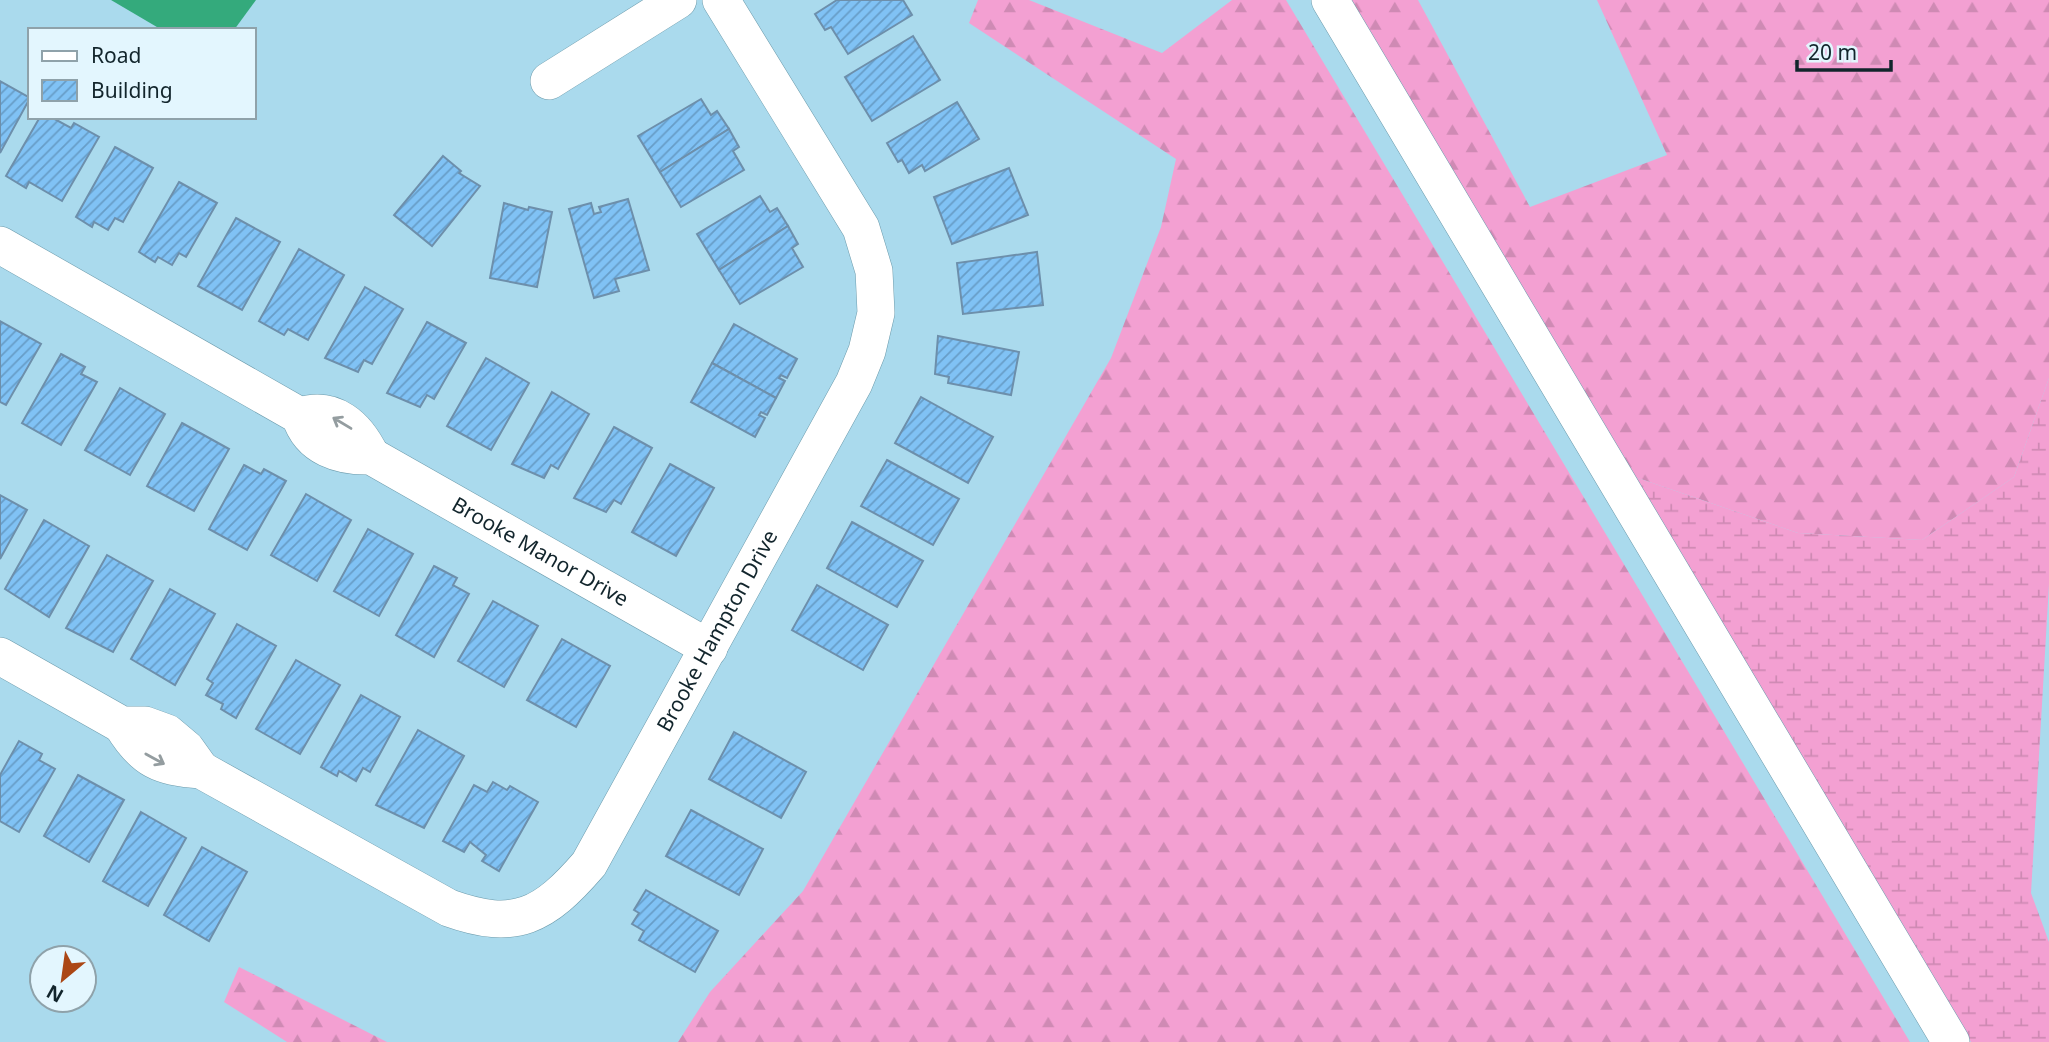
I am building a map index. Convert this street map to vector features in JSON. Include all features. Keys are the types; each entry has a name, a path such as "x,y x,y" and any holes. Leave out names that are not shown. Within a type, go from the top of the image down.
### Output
{"street":[{"path":"549,81 678,0"},
{"name":"Brooke Hampton Drive","path":"0,656 121,725 134,745 152,760 175,769 201,770 449,908 476,917 508,919 533,912 560,898 589,864 854,383 867,352 876,313 874,271 861,228 721,0"},
{"path":"1330,0 1951,1042"},
{"name":"Brooke Manor Drive","path":"0,246 300,416 306,432 326,448 349,457 371,456 709,648"}],"green space":[{"path":"978,0 1029,0 1162,53 1232,0 1286,0 1910,1042 678,1042 710,992 803,891 1111,358 1161,227 1176,159 969,23"},
{"path":"1350,0 1418,0 1530,207 1667,155 1597,0 2049,0 2049,378 2014,477 1922,540 1798,533 1635,477"},
{"path":"2049,378 2049,584 2031,893 2049,942 2049,1042 1971,1042 1635,477 1798,533 1922,540 2014,477"},
{"path":"239,967 387,1042 287,1042 224,1002"}],"shaded area":[{"path":"111,0 256,0 235,28 159,28"}],"building":[{"path":"837,0 903,0 912,15 848,54 831,27 825,30 815,14"},
{"path":"913,36 940,80 872,121 845,77"},
{"path":"0,81 28,97 28,102 0,153"},
{"path":"701,99 711,115 717,111 729,129 660,172 638,136"},
{"path":"957,102 979,139 925,171 922,165 909,173 902,160 898,162 887,143"},
{"path":"39,119 55,119 71,128 74,123 99,137 62,201 29,182 26,188 6,176"},
{"path":"729,129 739,147 733,151 744,170 681,207 660,172"},
{"path":"115,147 153,168 123,222 115,218 108,230 94,222 92,227 76,217"},
{"path":"443,156 461,171 459,173 480,186 432,246 394,215"},
{"path":"1009,168 1028,215 952,244 934,197"},
{"path":"179,182 217,203 186,257 179,253 172,265 158,257 155,262 139,252"},
{"path":"760,196 770,212 777,208 788,226 719,270 697,234"},
{"path":"628,199 649,270 615,279 619,291 594,298 569,209 591,203 594,214 601,212 599,207"},
{"path":"504,203 528,210 529,207 552,212 537,287 490,278"},
{"path":"236,218 280,242 242,310 198,286"},
{"path":"788,226 798,244 792,248 803,267 740,304 719,270"},
{"path":"299,249 344,275 308,340 288,329 284,335 259,321"},
{"path":"1037,252 1043,305 963,314 957,263"},
{"path":"365,287 403,309 372,364 364,360 358,372 325,358"},
{"path":"0,321 41,344 6,405 0,402"},
{"path":"427,322 466,343 434,399 427,395 420,407 387,393"},
{"path":"734,324 797,359 787,378 781,375 779,378 785,381 776,398 712,363"},
{"path":"938,336 1019,352 1011,395 948,383 949,377 935,374"},
{"path":"61,354 85,367 81,374 97,382 61,445 22,423"},
{"path":"486,358 529,383 491,450 447,426"},
{"path":"712,363 776,398 767,415 761,412 759,415 765,418 755,437 691,402"},
{"path":"120,388 165,414 130,475 85,450"},
{"path":"552,392 589,414 558,469 551,465 544,478 512,464"},
{"path":"921,397 993,437 968,483 895,443"},
{"path":"182,423 229,449 194,511 147,486"},
{"path":"614,427 652,448 621,504 614,500 606,512 574,498"},
{"path":"887,460 959,499 933,545 861,506"},
{"path":"670,464 714,488 676,556 632,532"},
{"path":"244,465 261,474 264,469 286,481 247,550 209,529"},
{"path":"306,494 351,520 317,581 271,555"},
{"path":"0,495 27,510 0,559"},
{"path":"44,520 89,546 49,617 5,589"},
{"path":"852,522 923,561 897,607 827,568"},
{"path":"368,529 413,554 379,616 334,591"},
{"path":"107,555 153,581 113,652 66,628"},
{"path":"434,566 457,578 453,585 469,594 434,657 396,635"},
{"path":"817,585 888,625 863,670 792,630"},
{"path":"170,589 215,614 175,685 131,659"},
{"path":"493,601 538,626 504,687 458,661"},
{"path":"237,624 276,646 236,718 221,709 223,704 206,695 213,683 207,679"},
{"path":"562,639 610,666 576,727 527,700"},
{"path":"296,660 340,685 300,754 256,729"},
{"path":"361,695 400,717 370,772 363,768 356,781 339,771 337,776 321,767"},
{"path":"418,730 464,756 424,828 376,805"},
{"path":"734,732 806,772 781,818 709,779"},
{"path":"19,741 42,754 39,760 55,769 19,832 0,821 0,775"},
{"path":"78,775 124,800 89,862 44,836"},
{"path":"493,782 507,790 510,786 538,802 499,871 482,861 486,855 470,842 464,852 443,841 474,785 487,792"},
{"path":"691,810 763,849 739,895 666,856"},
{"path":"141,812 186,838 148,906 103,881"},
{"path":"202,847 247,872 209,941 164,915"},
{"path":"646,890 718,931 695,972 639,940 644,931 632,924 639,913 634,910"}]}
